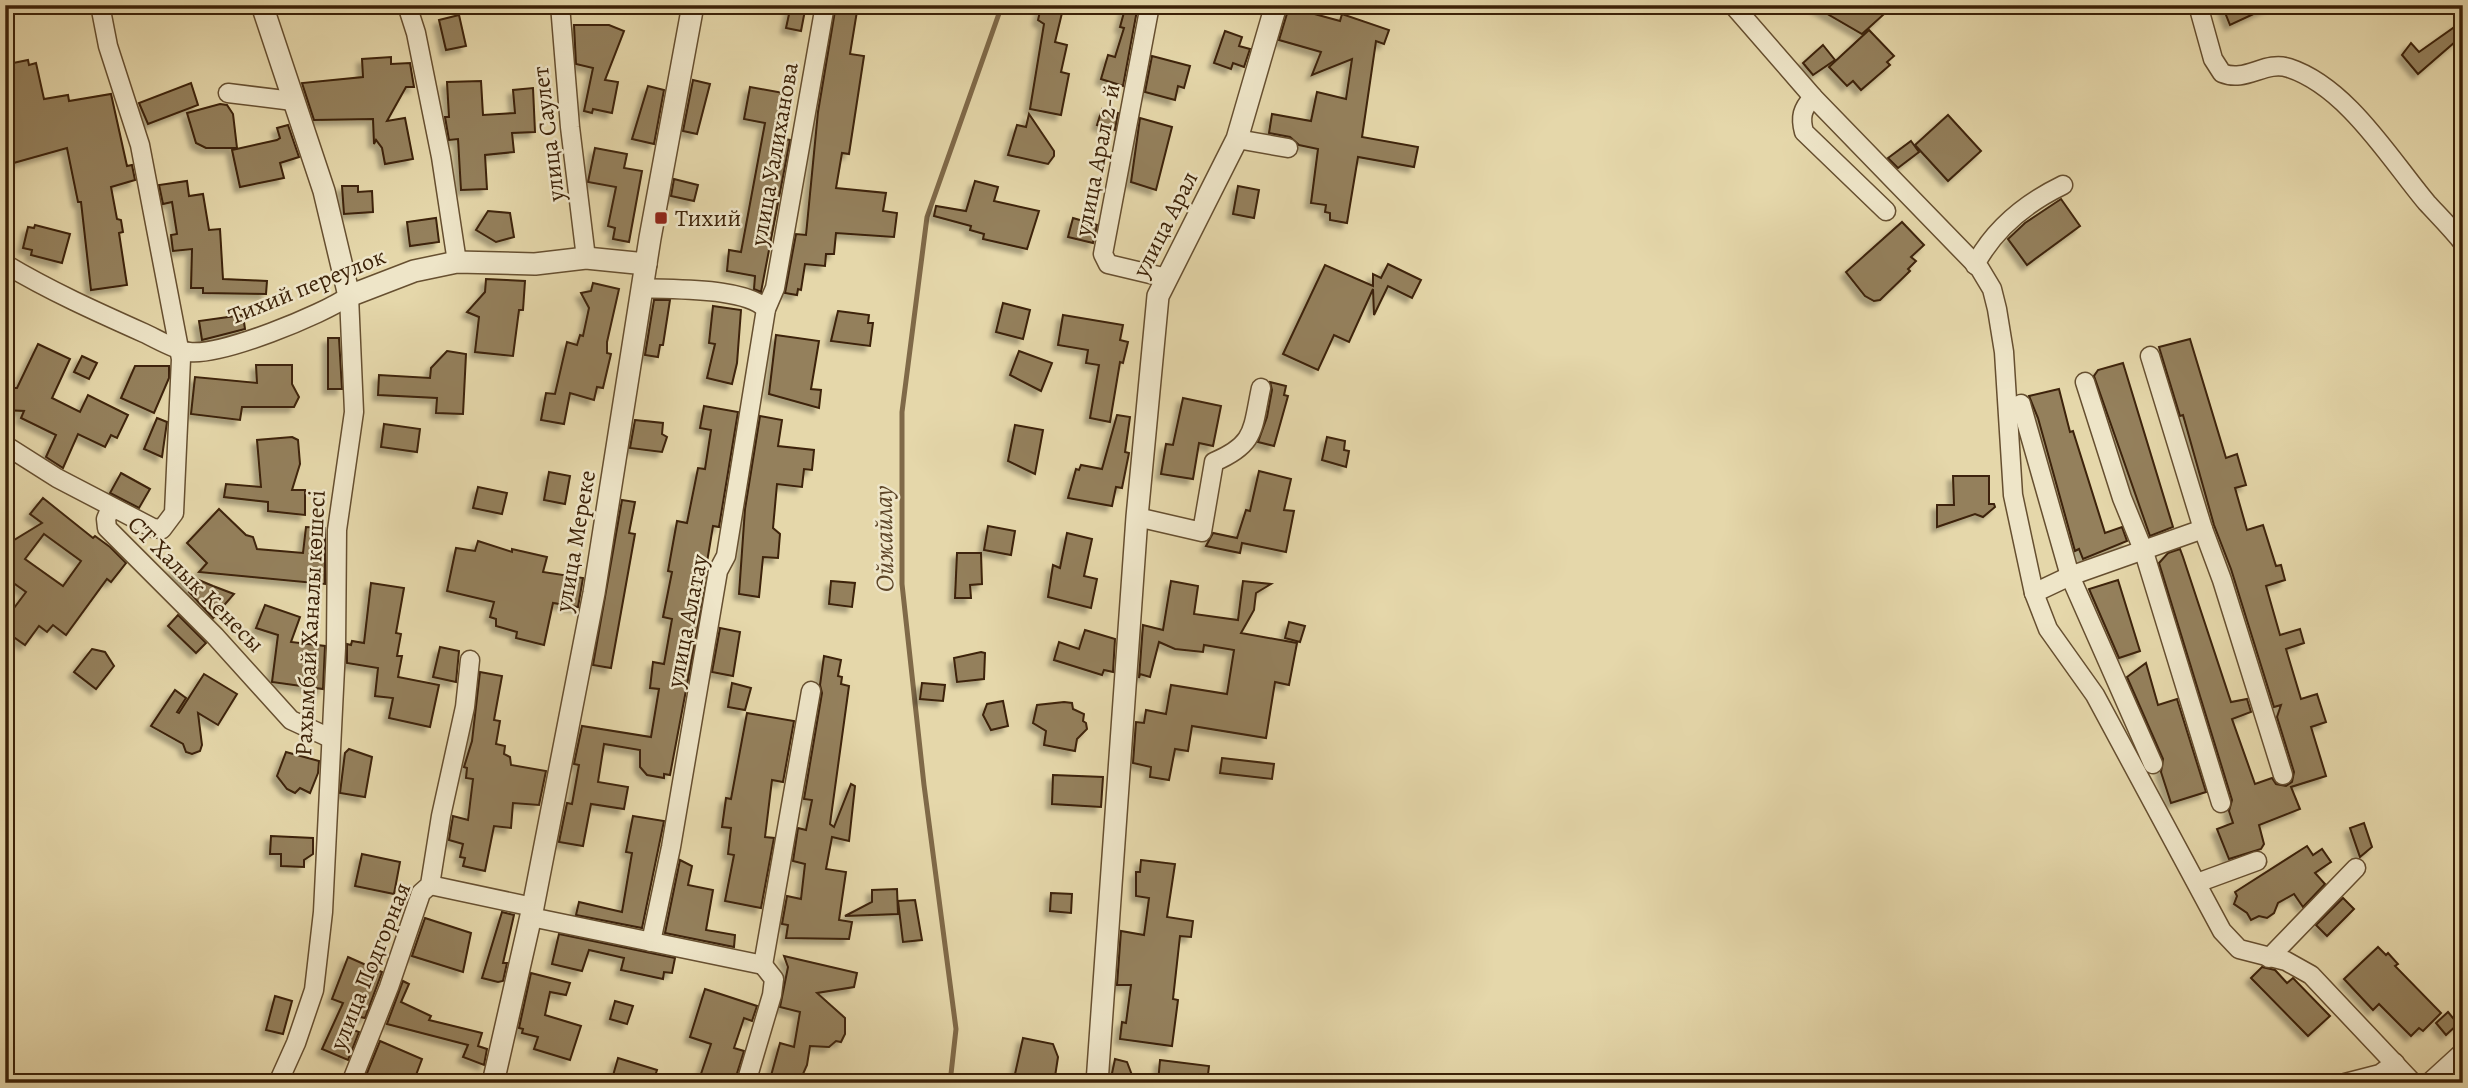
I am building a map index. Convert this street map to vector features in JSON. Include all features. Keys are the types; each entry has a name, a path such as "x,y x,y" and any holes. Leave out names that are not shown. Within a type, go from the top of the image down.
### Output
{"street":[{"path":"100,5 108,46 140,145 181,359 174,513 162,529 153,528 111,507"},
{"name":"Рахымбай Ханалы көшесі","path":"262,5 324,191 349,296 354,412 337,530 323,912 314,990 296,1043 278,1083"},
{"path":"407,5 416,33 441,157 457,262"},
{"name":"улица Саулет","path":"560,5 569,117 586,258"},
{"name":"улица Мереке","path":"493,1083 532,912 594,593 646,264 693,5"},
{"name":"улица Уалиханова","path":"766,309 775,288 825,5"},
{"name":"улица Арал 2-й","path":"1150,5 1103,254 1108,264 1167,278"},
{"name":"улица Арал","path":"1097,1083 1137,517 1158,296 1237,139 1276,5"},
{"path":"1733,5 1813,97 1975,265 1993,289 2005,366 2013,495 2034,593 2048,629 2095,695 2229,940 2239,949 2286,961 2311,975 2413,1083"},
{"path":"2198,5 2213,60 2222,73 2241,77 2270,66 2286,66 2306,74 2357,117 2463,243"},
{"path":"228,93 293,101"},
{"path":"1813,97 1804,106 1801,118 1804,132 1886,211"},
{"path":"1237,139 1288,148"},
{"path":"1975,265 1996,232 2048,192 2063,186"},
{"name":"Тихий переулок","path":"5,264 93,310 188,352 226,347 258,338 337,304 349,296 414,271 457,262 535,264 586,258 646,264"},
{"path":"643,288 742,296 759,301 766,309"},
{"name":"улица Алатау","path":"651,942 671,847 719,571 726,555 766,309"},
{"path":"2150,356 2283,775"},
{"path":"2085,382 2122,498 2144,552 2221,803"},
{"path":"1137,517 1202,532 1214,462 1240,450 1250,437 1261,388"},
{"path":"2021,404 2070,576 2153,764"},
{"name":"СТ Халык Кенесы","path":"5,445 111,507 106,519 107,528 215,636 291,720 330,738"},
{"path":"2034,593 2070,576 2203,529"},
{"name":"улица Подгорная","path":"351,1083 389,987 421,894 430,886 441,816 465,706 470,660"},
{"path":"763,965 811,691"},
{"path":"2197,883 2257,861"},
{"path":"2269,958 2356,868"},
{"path":"430,886 651,942 763,965 774,979 772,995 746,1083"},
{"path":"2429,1083 2463,1052"},
{"path":"2345,1083 2380,1074 2395,1063"}],"building":[{"path":"791,5 806,5 801,31 786,28"},
{"path":"836,5 858,5 850,54 864,56 849,154 842,153 836,188 886,193 883,211 897,213 894,237 836,233 834,254 826,254 825,266 805,264 801,290 798,289 797,295 785,293 796,234 806,235 818,112"},
{"path":"1126,5 1138,5 1123,86 1101,79 1108,55 1115,57 1124,28 1120,27"},
{"path":"1812,5 1874,5 1883,15 1862,34"},
{"path":"2222,5 2273,5 2230,25"},
{"path":"1041,7 1062,13 1055,42 1067,45 1061,72 1069,74 1061,115 1030,109 1044,24 1038,20"},
{"path":"1289,7 1340,21 1342,14 1389,30 1384,44 1376,41 1362,137 1418,147 1414,167 1358,157 1347,223 1330,220 1330,213 1325,212 1326,205 1311,203 1318,149 1299,145 1290,137 1269,133 1272,114 1311,121 1317,92 1346,99 1352,59 1312,75 1321,52 1279,40"},
{"path":"459,15 466,46 446,50 439,20"},
{"path":"2463,21 2463,35 2418,74 2402,55 2411,43 2419,52"},
{"path":"574,25 609,25 624,31 605,80 618,82 612,113 593,109 592,113 584,111 593,68 576,64"},
{"path":"1869,30 1894,56 1887,62 1890,65 1861,90 1853,81 1847,86 1829,67"},
{"path":"1225,31 1242,37 1239,46 1250,49 1244,67 1233,63 1231,69 1214,63"},
{"path":"1823,45 1835,60 1813,75 1803,63"},
{"path":"1152,56 1190,66 1184,88 1178,86 1175,100 1145,92"},
{"path":"391,57 391,64 410,63 414,87 406,87 387,121 405,118 413,159 385,164 382,148 376,140 374,144 373,119 314,120 302,83 363,77 362,59"},
{"path":"28,60 29,65 36,63 44,99 68,95 69,101 111,94 127,166 132,165 135,180 111,187 117,219 121,220 123,232 119,233 127,285 91,290 81,202 78,202 67,148 10,164 5,148 5,71 14,69 13,63"},
{"path":"693,80 710,84 697,134 683,131"},
{"path":"481,81 483,115 515,113 513,90 533,88 535,132 512,133 514,152 485,155 487,189 461,190 458,139 449,140 445,117 449,117 447,82"},
{"path":"191,83 198,105 148,124 139,103"},
{"path":"648,86 664,90 654,144 632,139"},
{"path":"750,87 789,94 786,111 782,110 777,137 790,140 761,292 754,289 755,276 727,271 729,250 741,252 765,123 744,119"},
{"path":"220,104 227,105 233,114 237,148 206,148 196,143 187,113"},
{"path":"1102,109 1118,113 1115,130 1097,125"},
{"path":"1029,114 1054,151 1048,164 1008,155 1017,125 1026,127"},
{"path":"1948,115 1981,151 1948,181 1915,145"},
{"path":"1140,118 1172,127 1156,190 1131,182"},
{"path":"288,125 299,157 280,163 284,178 240,187 232,150 277,140 280,138 277,128"},
{"path":"1911,141 1919,152 1898,168 1888,158"},
{"path":"595,148 627,154 624,168 642,171 629,242 613,239 615,228 608,226 616,187 588,182"},
{"path":"674,179 698,185 694,201 671,196"},
{"path":"187,181 189,196 203,194 209,230 220,229 223,279 267,281 266,294 203,293 203,288 191,288 192,249 173,251 171,235 177,234 172,202 163,204 159,185"},
{"path":"975,181 998,187 994,201 1039,211 1027,249 983,239 984,234 970,230 971,226 934,216 936,206 966,211"},
{"path":"342,186 358,186 358,192 372,191 373,212 344,214"},
{"path":"1238,186 1259,190 1254,218 1233,214"},
{"path":"2061,199 2080,226 2027,265 2008,239 2025,223"},
{"path":"488,211 510,213 514,237 496,242 476,230"},
{"path":"436,218 439,242 410,246 407,222"},
{"path":"1073,218 1097,225 1093,243 1068,237"},
{"path":"1902,222 1924,245 1911,257 1916,261 1908,269 1910,271 1880,300 1874,301 1865,296 1846,272"},
{"path":"35,225 70,234 62,263 31,255 32,250 23,248 28,227 34,228"},
{"path":"1388,264 1421,280 1412,298 1388,286 1374,315 1373,289 1349,342 1334,335 1318,370 1283,354 1325,265 1373,286 1373,274 1381,278"},
{"path":"486,279 525,281 523,310 519,310 513,356 475,352 479,317 467,312 485,292"},
{"path":"593,283 619,289 607,342 607,353 611,354 603,388 597,387 594,400 570,393 564,424 541,420 546,393 555,394 567,342 577,345 580,335 583,336 589,308 581,293 591,291"},
{"path":"654,300 670,300 663,345 660,345 658,357 645,355"},
{"path":"1003,303 1030,310 1023,339 996,332"},
{"path":"713,306 741,310 737,363 732,384 707,378 715,344 709,343"},
{"path":"838,311 869,315 868,323 873,323 870,346 831,341"},
{"path":"243,315 245,329 202,340 199,321"},
{"path":"1063,315 1123,325 1120,340 1128,342 1123,363 1120,362 1110,422 1090,418 1099,365 1086,363 1088,350 1058,345"},
{"path":"776,335 819,341 811,389 821,390 819,408 769,394"},
{"path":"328,338 339,338 342,389 328,389"},
{"path":"2190,339 2226,458 2237,454 2246,485 2235,488 2247,530 2263,525 2276,566 2281,565 2285,580 2266,586 2280,635 2300,629 2304,643 2286,649 2301,699 2317,694 2326,722 2311,727 2326,776 2291,787 2300,809 2259,825 2264,844 2261,849 2229,859 2217,829 2233,823 2229,811 2232,800 2159,563 2168,553 2180,549 2231,702 2247,699 2251,712 2232,719 2255,784 2272,778 2276,784 2286,786 2292,782 2294,772 2277,717 2281,705 2274,707 2231,569 2214,525 2183,415 2180,416 2159,347"},
{"path":"38,344 70,359 52,398 80,412 88,395 128,415 117,438 111,435 105,447 78,434 63,468 46,457 56,435 21,418 24,411 5,410 5,388 17,388"},
{"path":"447,351 466,354 463,414 436,413 437,398 378,395 379,375 430,378 431,368"},
{"path":"1019,351 1052,363 1041,391 1010,375"},
{"path":"82,356 97,363 89,379 74,372"},
{"path":"2123,363 2173,527 2150,536 2094,376 2098,370"},
{"path":"256,365 292,365 292,384 299,397 294,407 242,407 240,420 191,414 195,377 257,383"},
{"path":"135,366 169,366 169,378 154,413 121,398"},
{"path":"1270,382 1286,386 1284,395 1288,396 1274,446 1258,442 1267,417 1272,390"},
{"path":"2059,389 2070,432 2073,431 2105,533 2122,527 2127,541 2083,559 2079,549 2075,551 2038,418 2029,396"},
{"path":"1183,398 1221,406 1213,446 1199,443 1193,479 1161,474 1166,444 1173,445"},
{"path":"704,406 738,412 719,527 713,526 707,562 710,563 670,775 664,774 664,778 647,775 640,767 640,750 604,744 598,782 628,787 624,809 591,804 583,846 559,842 567,803 572,804 579,765 574,764 582,726 651,737 659,689 650,688 653,662 664,664 672,619 663,617 672,572 668,571 677,521 687,523 698,468 705,469 711,430 700,428"},
{"path":"1117,415 1130,417 1125,452 1129,453 1122,488 1116,487 1112,506 1068,498 1076,469 1079,470 1081,465 1102,469"},
{"path":"760,416 782,420 778,446 814,450 812,470 804,469 802,487 777,484 773,528 780,534 778,558 763,557 759,597 739,594 745,509"},
{"path":"157,418 167,422 162,457 144,449"},
{"path":"635,420 663,423 662,434 667,437 662,452 630,448"},
{"path":"384,424 420,429 417,452 381,447"},
{"path":"1015,425 1043,430 1035,474 1008,461"},
{"path":"292,437 298,440 300,464 292,490 305,490 305,515 268,511 268,502 224,497 226,484 261,487 257,440"},
{"path":"1327,437 1345,441 1344,450 1349,451 1346,467 1322,460"},
{"path":"1259,471 1291,479 1284,510 1294,511 1286,552 1242,543 1240,553 1206,546 1213,533 1237,538 1246,510 1250,511"},
{"path":"549,472 570,476 565,504 544,500"},
{"path":"121,473 150,489 139,508 110,493"},
{"path":"1953,476 1989,476 1989,504 1994,504 1995,507 1983,517 1975,514 1937,527 1937,505 1954,505"},
{"path":"478,487 507,493 502,514 473,508"},
{"path":"43,498 93,538 95,536 110,547 126,563 111,582 107,579 66,635 53,625 47,632 39,626 25,645 5,631 5,620 26,592 5,577 5,533 14,540 42,523 30,514","holes":["44,534 81,561 63,586 25,559"]},
{"path":"622,500 635,502 629,533 635,534 611,668 593,665"},
{"path":"219,509 246,535 253,537 257,549 303,553 306,527 325,528 325,584 199,572 207,563 187,543"},
{"path":"988,526 1015,531 1011,555 984,550"},
{"path":"1067,533 1092,539 1084,576 1097,579 1091,608 1048,597 1053,565 1060,568"},
{"path":"478,541 512,552 512,549 547,557 543,572 583,578 578,607 553,603 544,645 516,638 517,632 496,626 496,619 490,617 494,602 447,591 456,548 475,551"},
{"path":"957,553 981,553 982,584 970,585 971,598 955,598"},
{"path":"168,567 234,594 213,618 189,592 191,589"},
{"path":"2118,580 2140,651 2119,658 2089,589"},
{"path":"831,581 855,583 852,607 829,604"},
{"path":"1171,581 1198,586 1194,614 1238,620 1243,581 1271,584 1256,593 1254,610 1241,633 1297,643 1289,685 1275,682 1266,738 1192,726 1188,751 1175,749 1169,780 1150,777 1151,767 1133,763 1136,722 1144,723 1146,710 1166,714 1171,685 1227,694 1234,650 1204,645 1203,652 1175,649 1159,642 1150,677 1140,674 1139,678 1143,625 1163,630"},
{"path":"371,583 404,588 396,633 401,634 397,656 402,656 398,677 439,685 430,727 389,718 393,698 375,696 378,668 347,663 347,644 351,645 352,641 364,643"},
{"path":"265,605 300,617 291,642 325,646 323,689 272,682 278,635 256,628"},
{"path":"178,615 206,643 196,653 168,626"},
{"path":"1289,622 1305,626 1300,642 1285,638"},
{"path":"720,628 740,632 733,676 712,672"},
{"path":"1085,630 1115,639 1113,672 1104,670 1102,675 1054,660 1059,642 1079,649"},
{"path":"440,647 459,651 456,682 433,677"},
{"path":"92,649 105,652 114,666 96,689 74,672"},
{"path":"985,653 984,679 957,682 954,658"},
{"path":"824,656 841,660 838,676 842,677 841,684 849,686 830,824 834,827 851,784 855,786 849,841 832,837 826,869 846,872 839,920 852,922 849,939 786,938 788,925 782,924 787,896 801,899 805,864 793,861 798,828 806,830 812,800 804,799 822,693 820,685"},
{"path":"2146,663 2158,705 2177,699 2206,792 2171,803 2161,772 2163,759 2127,677"},
{"path":"480,672 502,676 494,720 500,721 496,744 505,746 504,754 510,757 511,765 546,771 539,805 513,803 511,828 494,826 485,871 463,866 465,858 460,857 463,844 449,840 453,816 468,820 473,779 466,778 467,768 464,767 472,741"},
{"path":"204,674 237,694 218,725 198,713 202,745 200,751 192,754 186,752 183,744 151,726 175,690 186,698 177,712 179,713"},
{"path":"732,683 751,688 745,710 728,707"},
{"path":"922,683 945,685 943,701 920,699"},
{"path":"1003,701 1008,726 991,730 983,715 987,704"},
{"path":"1072,703 1073,709 1084,714 1083,721 1087,729 1077,739 1075,751 1044,745 1046,731 1033,723 1037,705"},
{"path":"747,713 794,721 783,782 772,780 765,837 774,838 761,908 725,901 734,855 728,854 731,828 722,827 726,798 731,799"},
{"path":"349,749 372,757 365,797 340,793 345,753"},
{"path":"286,752 319,761 318,773 310,793 300,788 295,793 287,789 277,776"},
{"path":"1222,758 1274,764 1272,779 1220,773"},
{"path":"1053,775 1103,777 1101,807 1052,804"},
{"path":"633,816 664,821 642,928 576,915 579,902 622,912 632,853 626,852"},
{"path":"2364,823 2372,847 2360,857 2350,828"},
{"path":"271,836 313,838 313,854 304,860 304,867 281,866 281,854 270,854"},
{"path":"2307,846 2313,855 2322,849 2331,862 2315,873 2325,884 2303,907 2294,894 2278,903 2274,913 2267,918 2259,916 2251,920 2247,913 2234,904 2237,896 2235,892"},
{"path":"362,854 400,862 394,894 355,886"},
{"path":"680,860 692,866 688,885 713,890 706,930 735,935 734,947 665,933"},
{"path":"1141,860 1175,864 1167,917 1193,921 1191,937 1180,936 1173,999 1178,1000 1172,1046 1120,1039 1122,1022 1126,1023 1131,985 1117,985 1121,931 1144,935 1149,898 1136,896 1136,872 1140,872"},
{"path":"897,889 898,914 845,916 872,902 872,890"},
{"path":"1051,893 1072,894 1071,913 1050,911"},
{"path":"2343,898 2354,909 2327,936 2316,925"},
{"path":"915,900 922,940 903,942 898,901"},
{"path":"502,912 514,915 503,963 507,963 503,981 498,982 482,978"},
{"path":"425,918 471,933 463,972 412,956"},
{"path":"559,934 675,958 672,973 664,972 663,979 621,970 624,958 589,950 582,971 552,964"},
{"path":"2378,947 2386,955 2388,953 2398,964 2395,966 2441,1013 2423,1031 2419,1028 2411,1036 2379,1004 2373,1010 2344,979"},
{"path":"784,956 857,973 854,987 817,993 845,1018 845,1034 841,1042 836,1041 829,1047 810,1046 807,1065 799,1083 769,1083 780,1043 794,1047 800,1012 780,1007 788,967"},
{"path":"348,957 382,972 365,1018 356,1016 351,1029 359,1032 348,1060 322,1049 343,1003 332,999"},
{"path":"2262,967 2275,970 2287,983 2293,978 2330,1016 2308,1036 2251,978"},
{"path":"531,973 570,983 566,995 550,992 545,1015 581,1026 570,1060 534,1049 538,1037 522,1033 523,1029 519,1028"},
{"path":"403,981 409,984 401,1002 431,1016 429,1020 482,1033 478,1046 487,1049 484,1065 463,1057 468,1045 387,1024"},
{"path":"705,989 757,1006 752,1021 744,1018 734,1048 744,1051 734,1083 698,1083 711,1044 690,1037"},
{"path":"275,996 292,1001 283,1034 266,1030"},
{"path":"615,1001 633,1006 627,1024 610,1019"},
{"path":"2448,1012 2458,1024 2446,1035 2436,1023"},
{"path":"1023,1038 1053,1044 1058,1057 1054,1083 1013,1083"},
{"path":"380,1041 422,1059 413,1083 363,1083"},
{"path":"618,1058 657,1070 653,1083 612,1079"},
{"path":"1115,1059 1127,1062 1135,1083 1110,1083"},
{"path":"1160,1060 1209,1066 1207,1083 1158,1083"}],"waterway":[{"name":"Ойжайлау","path":"950,1083 956,1029 924,785 902,584 902,412 927,217 1002,5"}],"place":[{"name":"Тихий","path":"661,218"}]}
